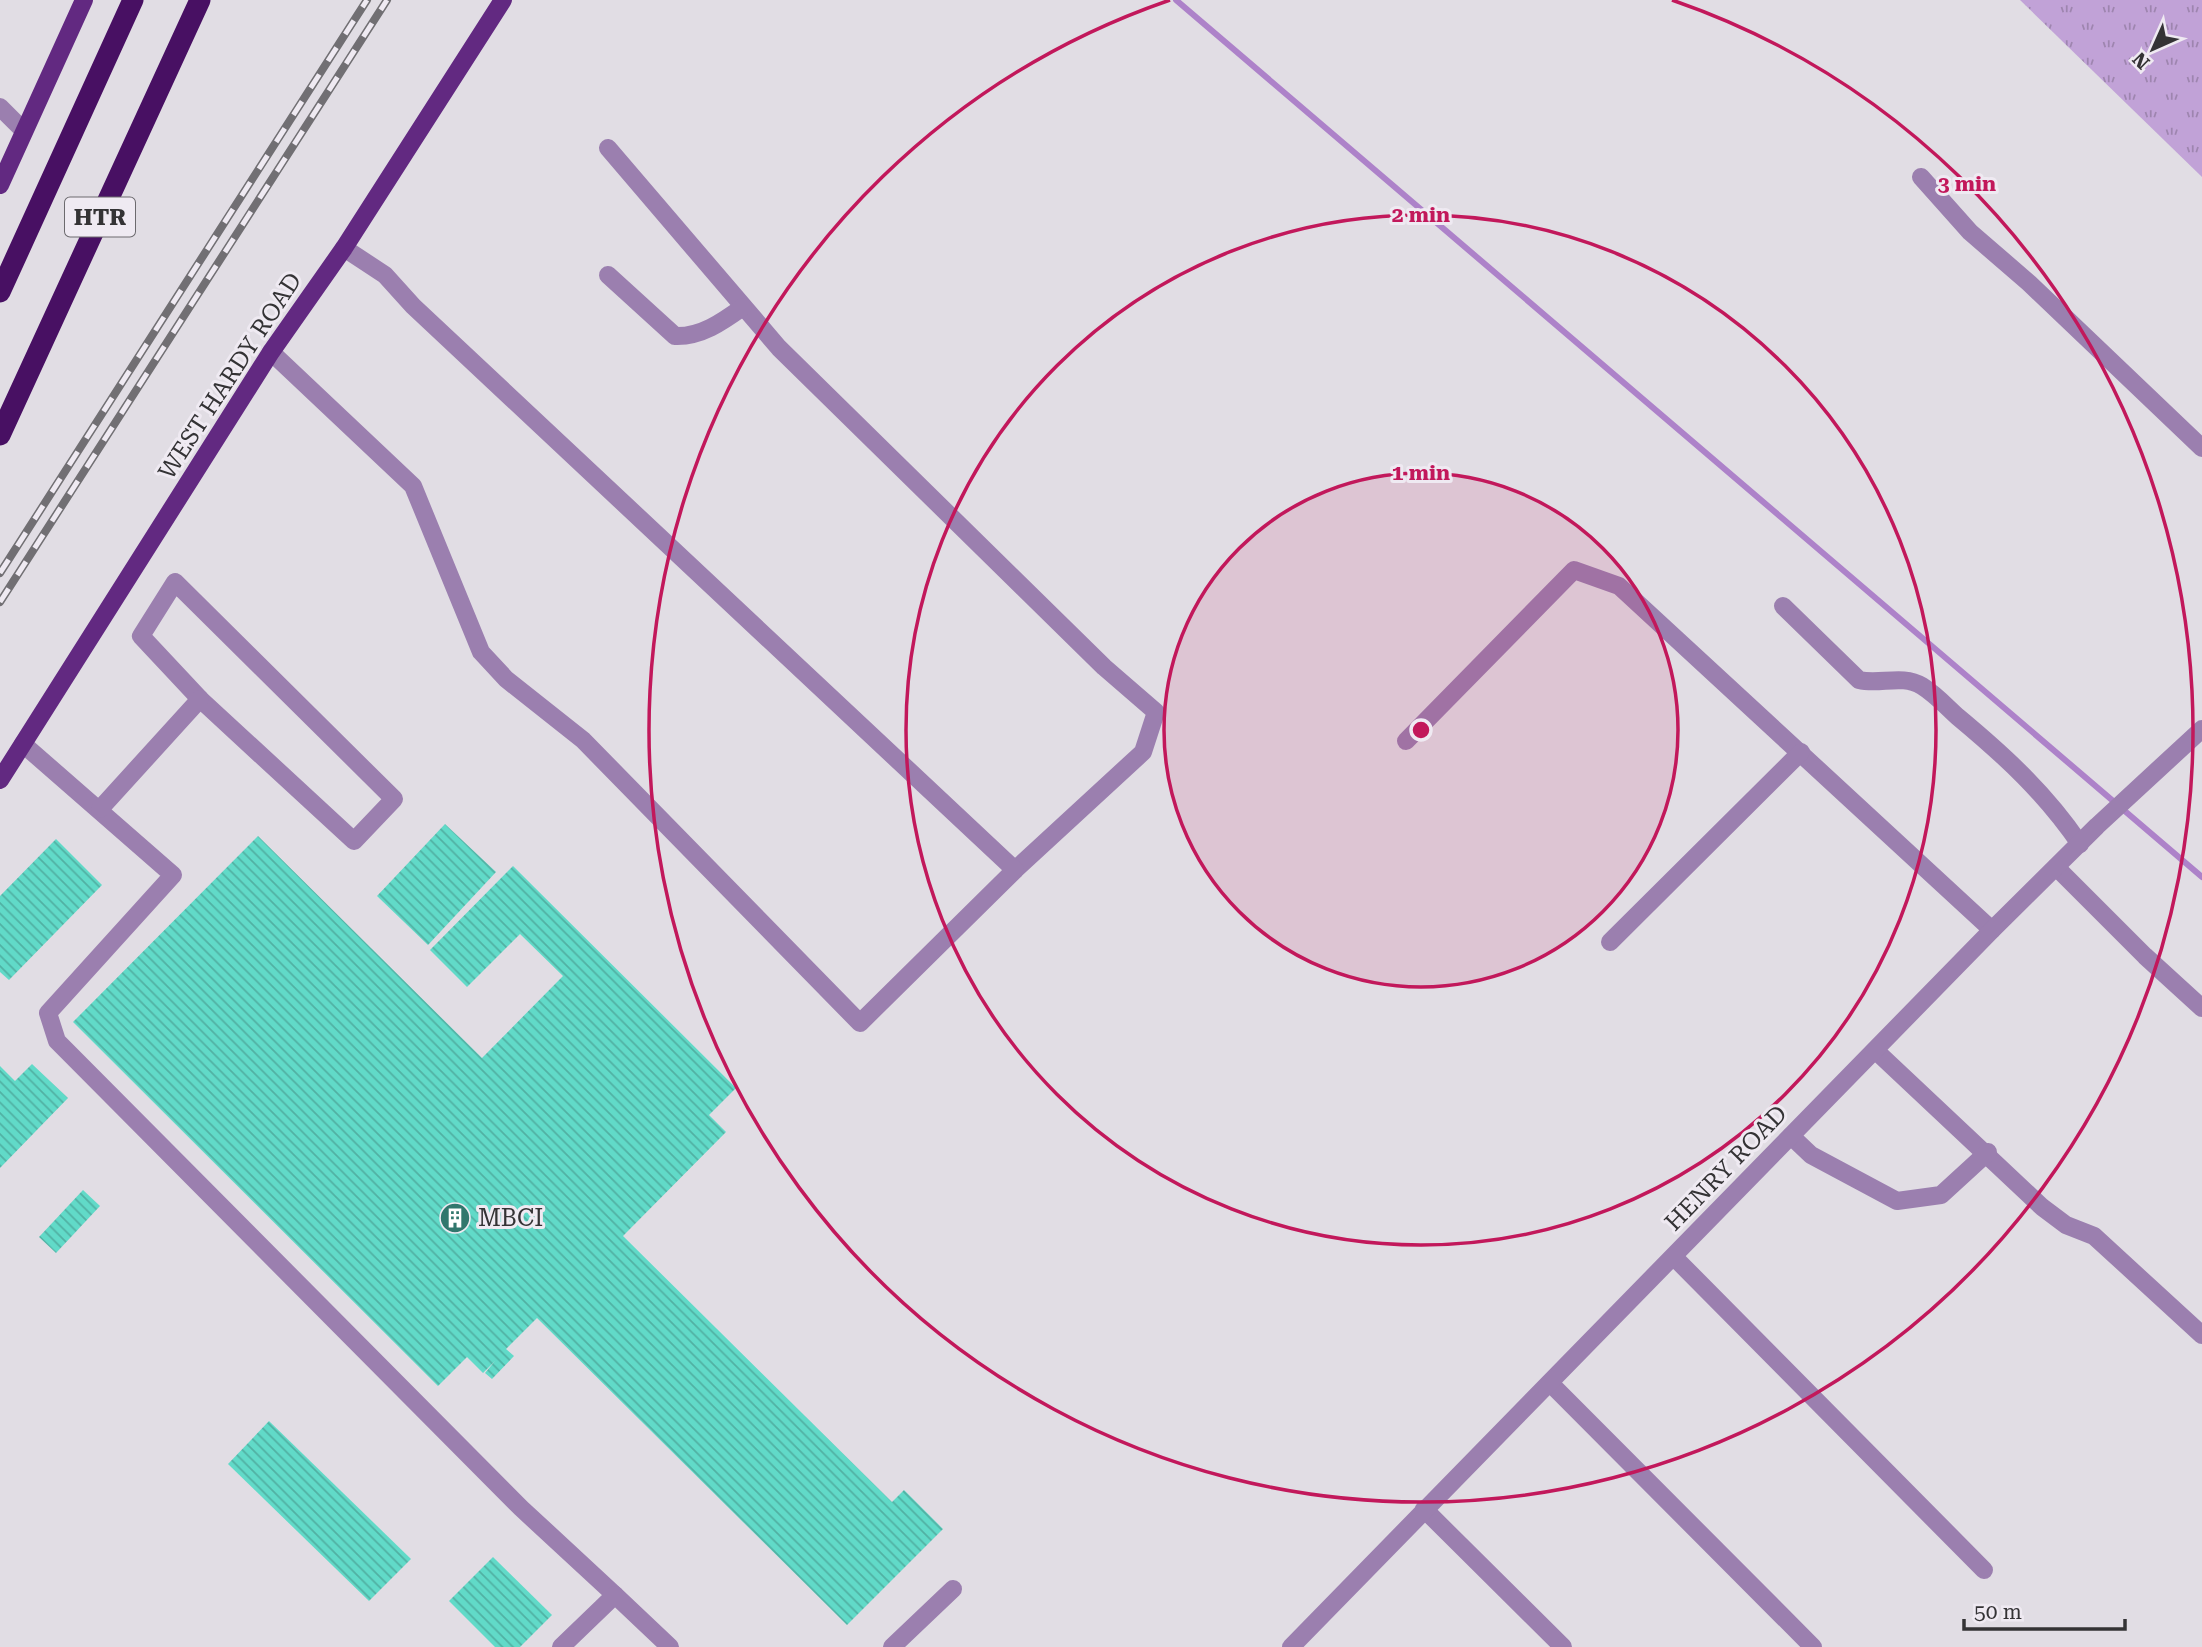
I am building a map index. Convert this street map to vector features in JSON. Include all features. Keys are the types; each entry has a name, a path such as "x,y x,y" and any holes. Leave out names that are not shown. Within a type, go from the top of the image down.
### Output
{"highway":[{"name":"HTR","path":"0,292 133,0"},
{"name":"HTR","path":"0,435 200,0"}],"main road":[{"path":"0,185 84,0"},
{"name":"WEST HARDY ROAD","path":"0,780 271,352 344,248 503,0"}],"street":[{"path":"0,107 23,130"},
{"path":"271,352 413,486 481,652 506,679 583,740 860,1023 1015,870 1143,752 1156,712 1104,667 779,348 608,148"},
{"path":"1920,177 1970,232 2039,292 2202,448"},
{"path":"344,248 385,275 413,306 1015,870"},
{"path":"608,275 675,336 690,337 720,324 743,307"},
{"path":"1406,741 1574,570 1619,586 1992,930"},
{"path":"175,582 394,799 354,841 200,699 141,636 175,582"},
{"path":"1783,606 1859,680 1871,683 1898,679 1921,685 2032,783 2051,803 2080,844"},
{"path":"100,809 200,699"},
{"name":"HENRY ROAD","path":"1291,1647 1992,930 2096,826 2202,729"},
{"path":"23,744 173,875 48,1013 57,1041 521,1508 670,1647"},
{"path":"1610,942 1801,752"},
{"path":"2056,867 2202,1008"},
{"path":"1876,1051 1988,1152 2042,1207 2067,1225 2094,1236 2202,1335"},
{"path":"1791,1136 1811,1155 1897,1201 1941,1195 1988,1152"},
{"path":"1674,1257 1984,1570"},
{"path":"1550,1383 1813,1647"},
{"path":"1424,1509 1563,1647"},
{"path":"892,1647 953,1589"},
{"path":"561,1647 615,1595"}],"green space":[{"path":"2020,0 2202,0 2202,177"}],"building":[{"path":"445,824 496,872 428,945 377,896"},
{"name":"MBCI","path":"258,836 482,1058 563,976 520,934 467,987 430,950 513,866 736,1088 709,1115 726,1132 623,1236 892,1502 904,1490 943,1529 847,1625 537,1318 506,1349 514,1356 492,1379 485,1373 495,1361 483,1373 467,1357 438,1386 73,1022"},
{"path":"56,839 102,885 9,980 0,972 0,896"},
{"path":"32,1064 68,1098 0,1168 0,1066 15,1081"},
{"path":"83,1190 100,1206 56,1253 39,1237"},
{"path":"269,1421 411,1559 369,1601 228,1464"},
{"path":"493,1557 552,1615 520,1647 495,1647 449,1601"}],"waterway":[{"path":"1176,0 2202,877"}],"railway":[{"path":"0,573 367,0"},
{"path":"0,602 387,0"}],"place":[{"name":"MBCI","path":"455,1218"}]}
